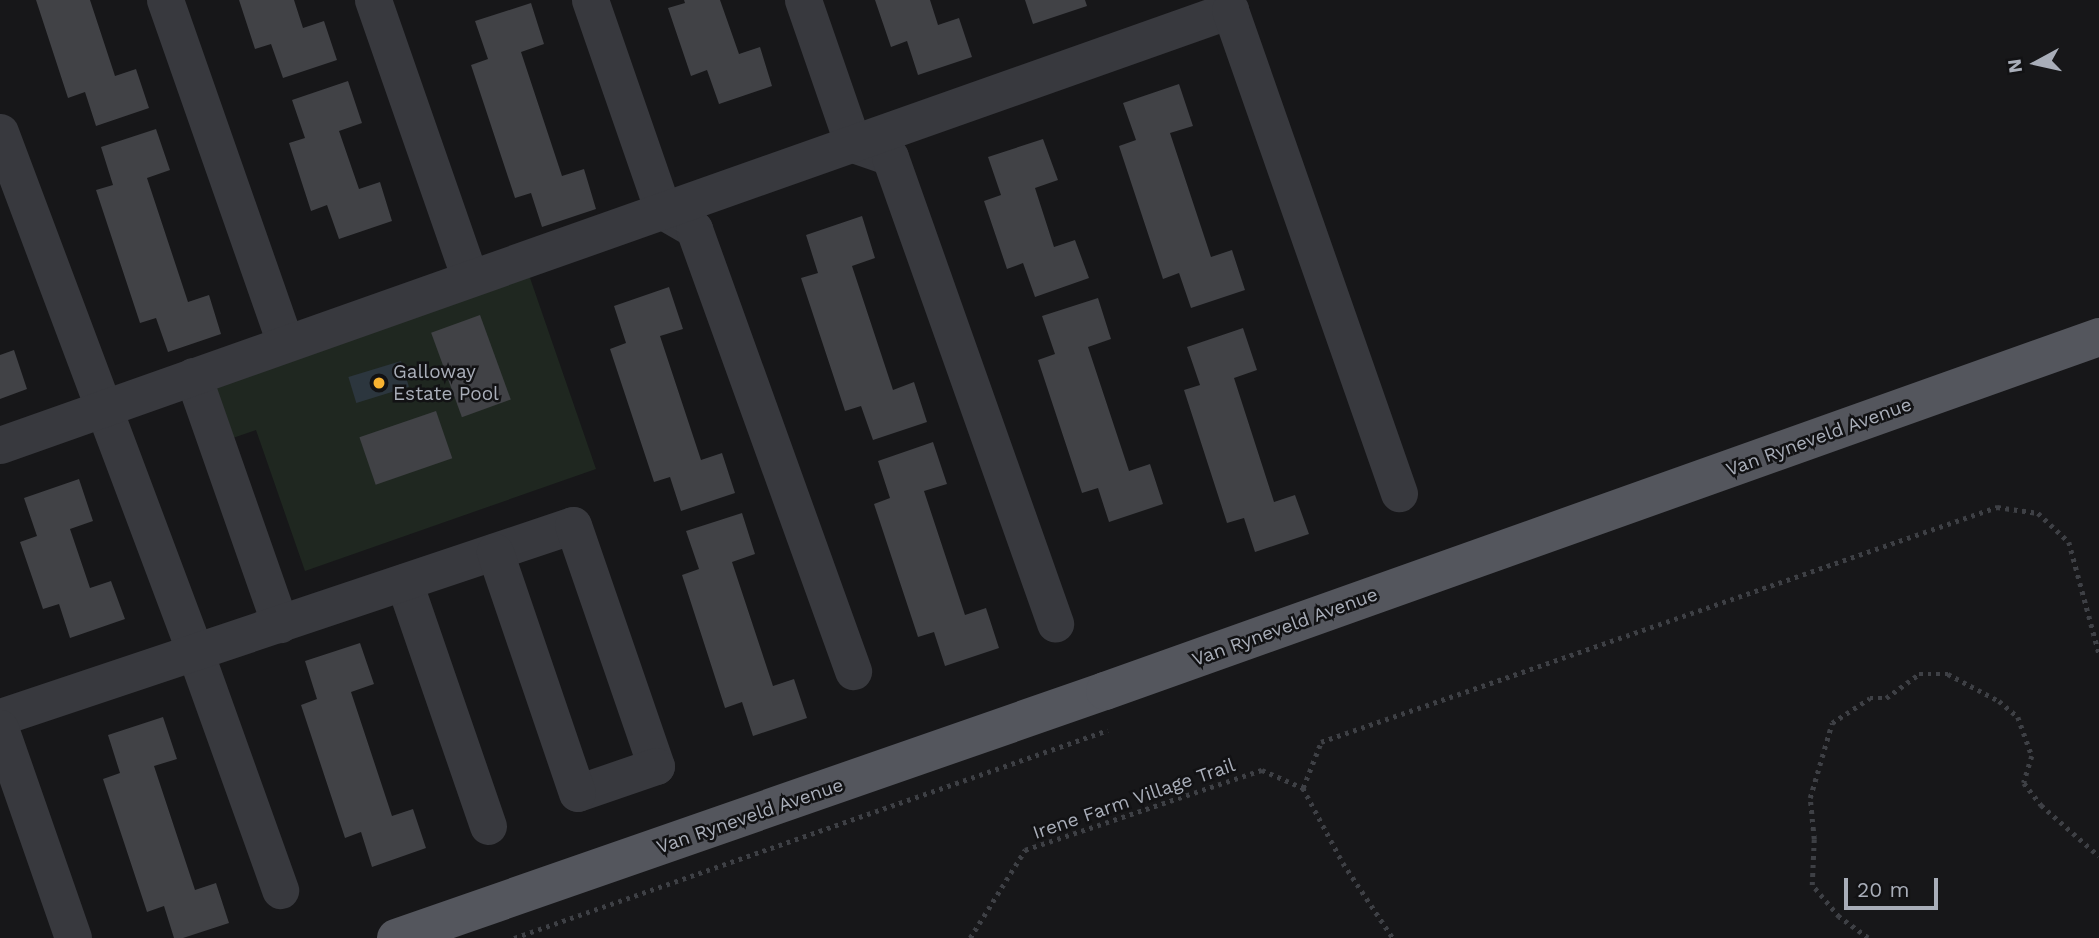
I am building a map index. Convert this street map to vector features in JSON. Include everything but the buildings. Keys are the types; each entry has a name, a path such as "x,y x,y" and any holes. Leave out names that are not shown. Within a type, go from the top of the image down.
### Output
{"main road":[{"name":"Van Ryneveld Avenue","path":"396,938 2099,337"},
{"name":"Van Ryneveld Avenue","path":"418,938 469,914"}],"street":[{"path":"165,0 285,343"},
{"path":"373,0 470,278"},
{"path":"590,0 663,211 694,229 853,671"},
{"path":"803,0 853,144"},
{"path":"0,445 853,144 1167,15 1230,10 1399,493"},
{"path":"0,132 195,652 280,890"},
{"path":"853,144 890,157 1055,624"},
{"path":"193,376 280,624"},
{"path":"0,717 573,525 656,766 577,793 495,552"},
{"path":"404,582 488,827"},
{"path":"0,728 73,938"}],"path":[{"path":"1393,938 1343,863 1303,788 1321,742 1997,507 2038,513 2070,542 2099,653"},
{"path":"1868,938 1839,917 1812,885 1814,839 1811,798 1832,723 1870,698 1886,698 1919,674 1948,674 1999,701 2018,717 2032,756 2024,782 2041,805 2099,856"},
{"name":"Irene Farm Village Trail","path":"970,938 1025,850 1262,770 1303,788"}],"shaded area":[{"path":"529,275 596,469 305,571 256,430 230,439 212,386"},
{"name":"Galloway Estate Pool","path":"401,361 409,387 356,403 348,377"}],"place":[{"name":"Galloway Estate Pool","path":"379,383"}]}
